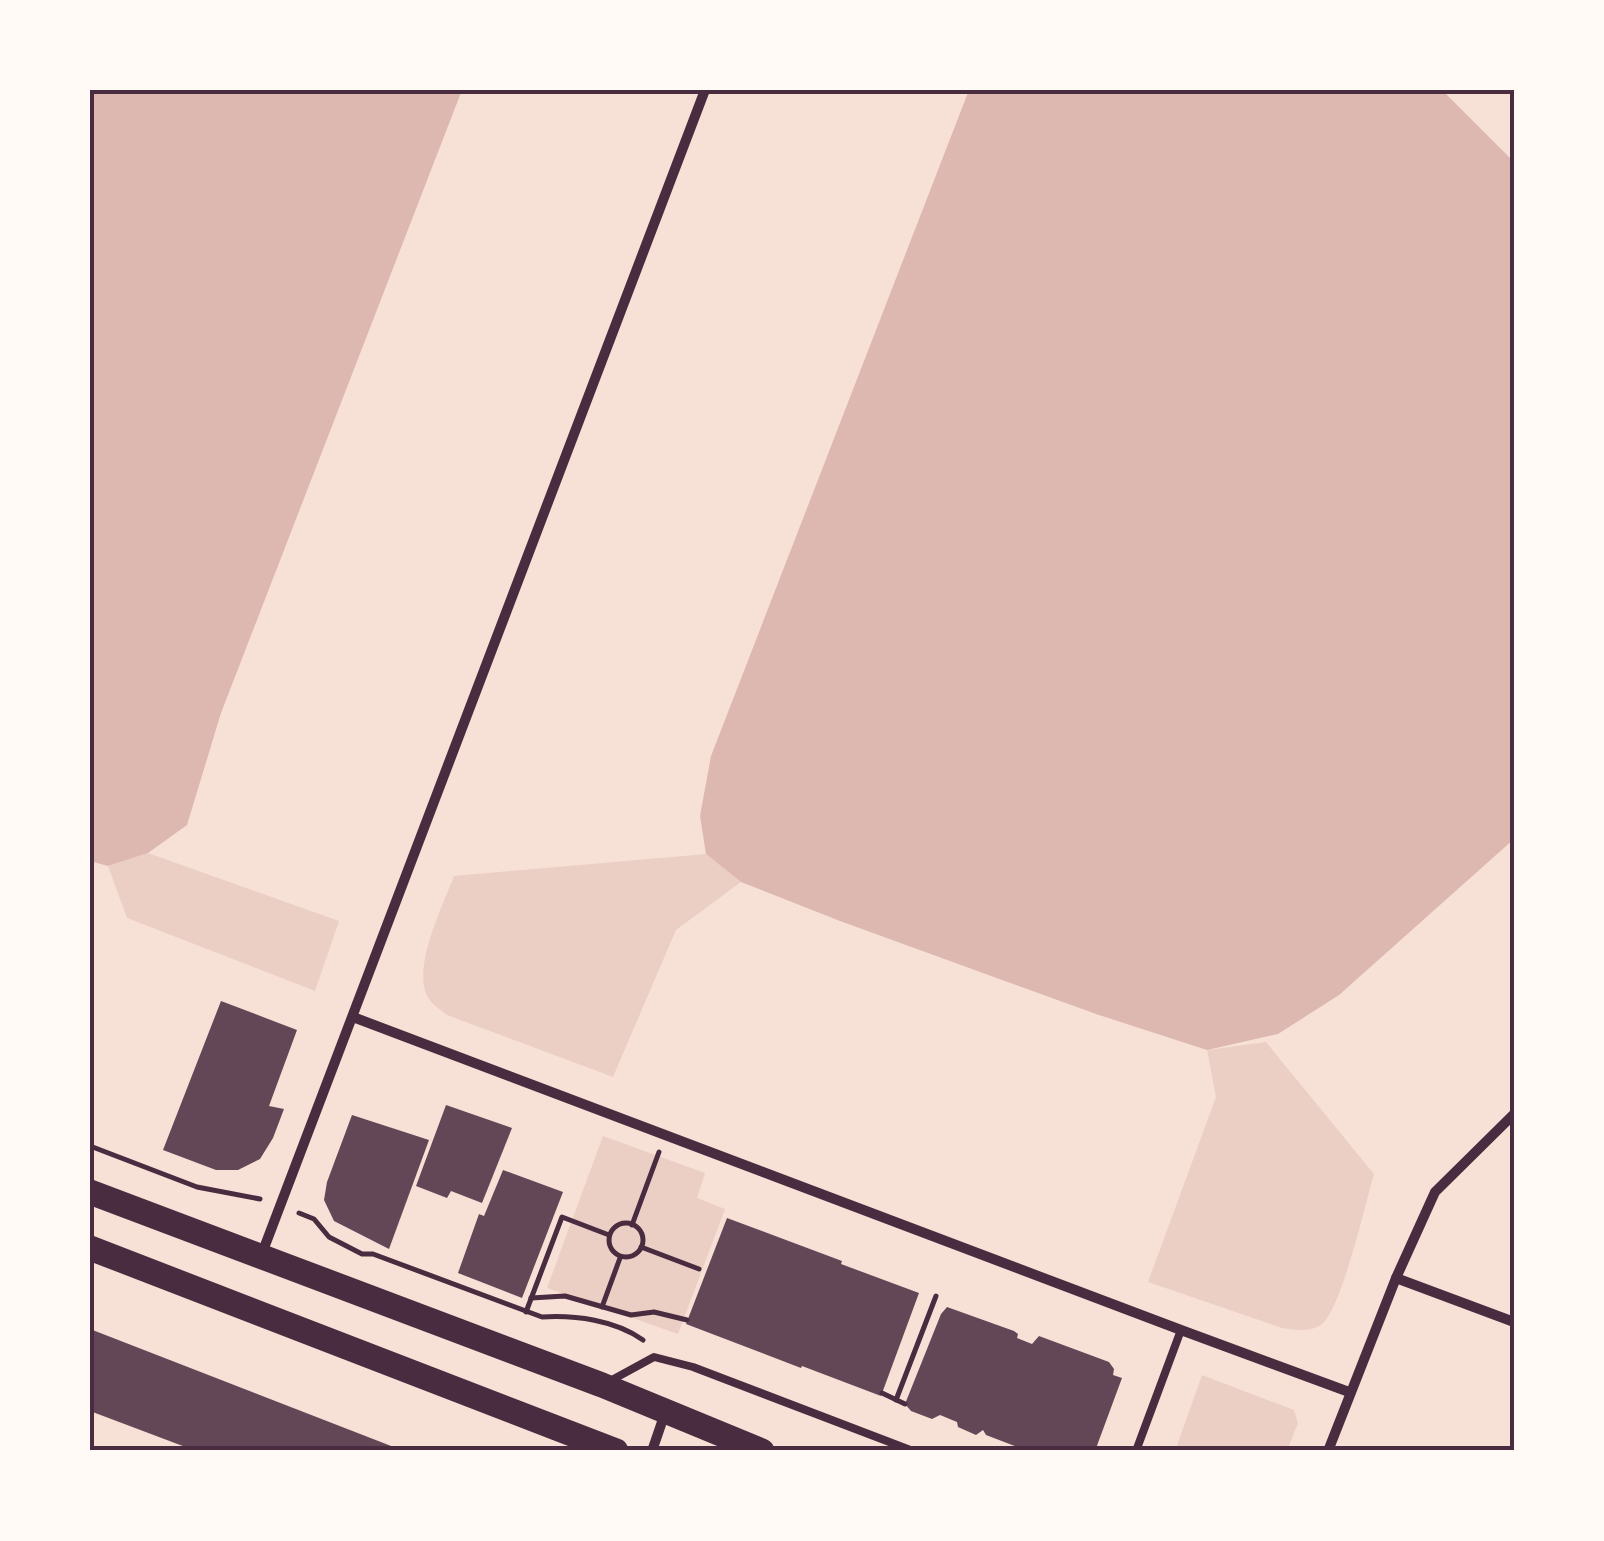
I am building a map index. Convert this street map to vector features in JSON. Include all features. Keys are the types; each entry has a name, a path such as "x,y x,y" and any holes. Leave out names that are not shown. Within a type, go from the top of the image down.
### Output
{"main road":[{"path":"90,1192 602,1385 762,1451"},
{"path":"90,1248 616,1451"}],"street":[{"path":"260,1258 705,90"},
{"path":"353,1016 1349,1392"},
{"path":"1328,1451 1396,1278 1435,1192 1514,1114"},
{"path":"1396,1278 1514,1322"},
{"path":"652,1451 665,1412"}],"lane":[{"path":"1136,1451 1180,1330"},
{"path":"602,1385 654,1357 693,1366 913,1451"}],"path":[{"path":"632,1224 665,1134"},
{"path":"90,1146 197,1186 259,1198 314,1219 330,1237 362,1254 373,1254 526,1312 542,1317 569,1316 630,1331 644,1340 654,1357"},
{"path":"526,1312 562,1217 609,1235"},
{"path":"632,1224 644,1235 632,1258 620,1256 610,1247 609,1235 618,1226 632,1224"},
{"path":"641,1247 700,1269"},
{"path":"602,1306 620,1256"},
{"path":"532,1298 564,1296 631,1315 654,1312 687,1320"},
{"path":"896,1400 936,1296"},
{"path":"882,1393 905,1404"}],"shaded area":[{"path":"90,90 462,90 221,713 187,825 148,853 108,866 90,861"},
{"path":"969,90 1442,90 1514,162 1514,839 1339,995 1278,1034 1207,1050 840,921 741,882 706,854 700,816 711,756"},
{"path":"148,853 339,921 315,991 127,918 108,866"},
{"path":"706,854 741,882 676,930 613,1077 447,1015 429,999 424,987 426,955 454,876"},
{"path":"1266,1042 1374,1174 1337,1299 1321,1325 1307,1330 1282,1328 1148,1282 1216,1097 1207,1050"},
{"path":"603,1136 705,1173 697,1198 725,1209 678,1334 547,1288"},
{"path":"1202,1375 1294,1410 1298,1423 1287,1451 1175,1451"}],"building":[{"path":"221,1001 297,1030 269,1106 284,1109 273,1138 260,1159 238,1170 216,1170 163,1150"},
{"path":"446,1105 512,1128 482,1203 451,1191 447,1198 416,1186"},
{"path":"352,1115 429,1140 389,1249 334,1221 324,1200"},
{"path":"503,1170 563,1192 522,1298 458,1273 479,1214 484,1216"},
{"path":"727,1218 919,1293 881,1396 686,1324"},
{"path":"947,1307 1014,1331 1017,1338 1032,1344 1039,1336 1109,1362 1113,1375 1122,1378 1095,1451 1028,1451 986,1435 983,1430 976,1435 940,1415 932,1419 911,1411 905,1404"},
{"path":"90,1329 404,1451 196,1451 90,1411"}]}
